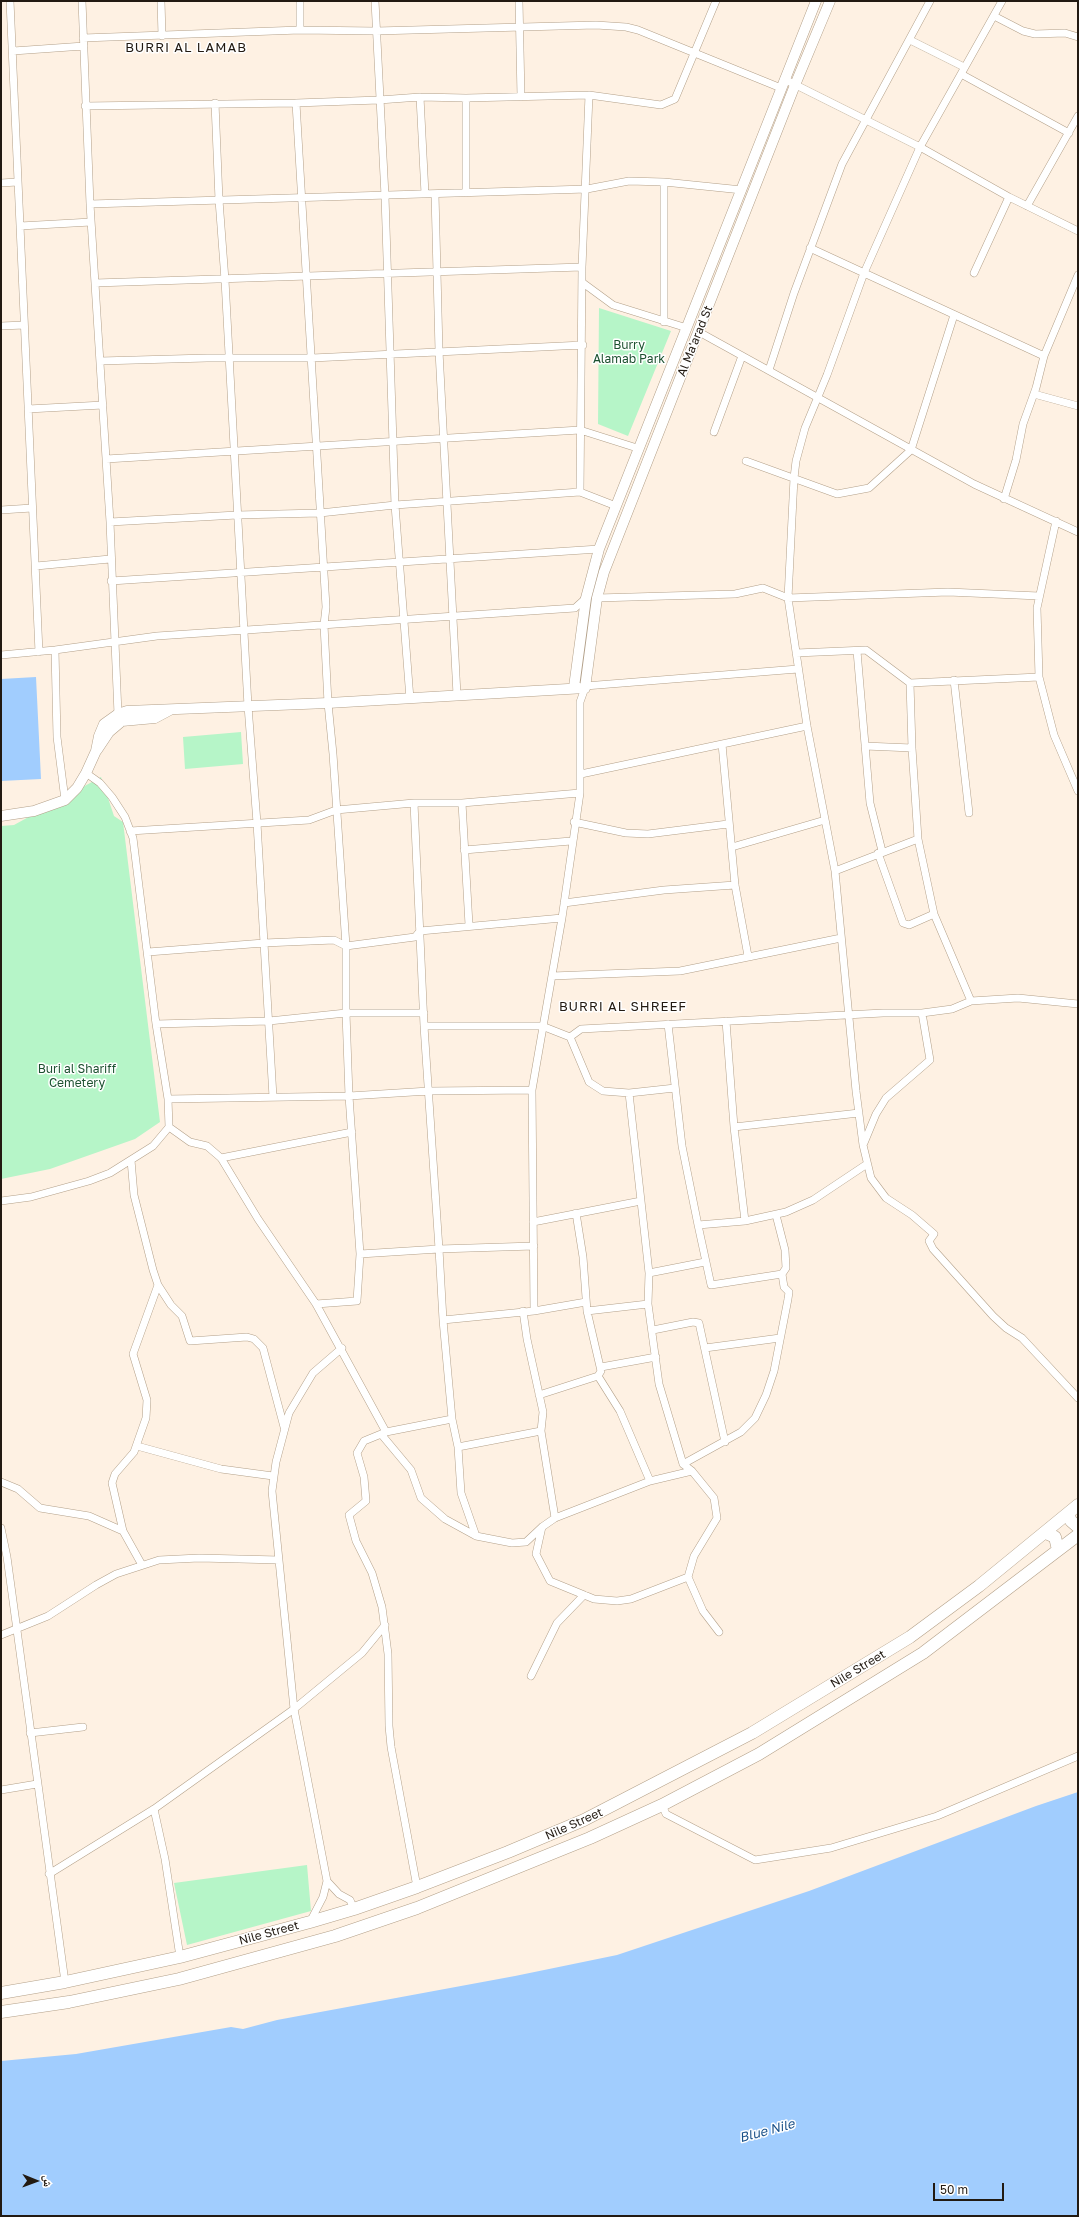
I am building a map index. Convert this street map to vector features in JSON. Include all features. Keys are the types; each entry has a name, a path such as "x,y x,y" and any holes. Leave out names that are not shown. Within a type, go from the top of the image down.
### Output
{"main road":[{"name":"Al Ma'arad St","path":"574,687 586,598 599,549 816,1"},
{"name":"Al Ma'arad St","path":"585,687 597,598 607,565 795,85 830,1"},
{"path":"680,347 694,342"},
{"path":"96,751 99,736 104,724 118,714 157,709 170,710 410,699 585,687"},
{"path":"1,816 34,811 65,800 77,788 96,751 116,725 122,721 155,718 170,710"},
{"name":"Nile Street","path":"1,1993 65,1982 180,1957 354,1909 417,1887 508,1852 584,1820 752,1733 910,1637 979,1586 1046,1533 1078,1505"},
{"path":"1068,1514 1071,1521 1078,1527"},
{"path":"1046,1533 1055,1537 1058,1550"},
{"name":"Nile Street","path":"1,2012 69,2002 179,1979 335,1936 417,1908 514,1871 662,1805 759,1754 923,1653 993,1602 1058,1550 1078,1536"},
{"path":"752,1733 750,1742 755,1751 759,1754"},
{"path":"720,1750 727,1756 728,1770"}],"street":[{"path":"10,1 39,652"},
{"path":"82,1 85,106 110,522 110,559 118,714"},
{"path":"160,1 162,36"},
{"path":"300,1 300,30"},
{"path":"375,1 395,441 395,505 410,699"},
{"path":"519,1 521,98"},
{"path":"85,106 296,103 420,97 521,98 589,95 652,105 668,104 675,99 716,1"},
{"path":"769,370 810,248 842,164 930,1"},
{"path":"1002,1 920,147 864,273 818,398 805,428 796,461 794,478 788,598 807,726 835,871 859,1113 863,1145 871,1178 879,1191 912,1215 934,1234 929,1241 933,1249 993,1316 1006,1328 1022,1338 1078,1398"},
{"path":"994,16 1023,31 1035,34 1065,33 1078,37"},
{"path":"83,38 300,30 376,31 596,25 626,27 694,54 783,83 795,85 920,147 1010,197 1078,231"},
{"path":"910,40 964,67"},
{"path":"13,51 84,46"},
{"path":"961,74 1069,133"},
{"path":"580,492 580,430 583,345 582,267 587,189 589,95"},
{"path":"420,97 425,194"},
{"path":"466,98 466,194"},
{"path":"215,103 219,200 230,359 248,706 258,823 273,1097"},
{"path":"296,103 305,278 312,358 326,620 324,625 328,703 334,754 336,810 346,946 346,1013 349,1096 360,1254 357,1301 316,1304"},
{"path":"1027,206 1078,116"},
{"path":"90,204 302,199 587,189 629,181 664,182 742,190"},
{"path":"1,183 17,182"},
{"path":"664,182 664,322"},
{"path":"434,194 439,351 457,695"},
{"path":"974,273 1010,197"},
{"path":"20,226 91,222"},
{"path":"810,248 1044,356"},
{"path":"95,283 305,278 436,271 582,267"},
{"path":"1004,500 1016,460 1023,424 1034,394 1044,356 1078,275"},
{"path":"583,283 613,305 687,328"},
{"path":"746,461 837,494 869,488 911,450 954,315"},
{"path":"1,326 24,325"},
{"path":"699,332 1004,500 1056,521 1078,532"},
{"path":"100,361 312,358 583,345"},
{"path":"714,432 742,356"},
{"path":"1034,394 1078,406"},
{"path":"28,409 103,405"},
{"path":"106,459 580,430 638,448"},
{"path":"110,522 237,515 320,513 395,505 580,492 616,506"},
{"path":"1,510 32,508"},
{"path":"1056,521 1037,608 1039,677 1054,735 1078,791"},
{"path":"111,582 599,549"},
{"path":"36,566 110,559"},
{"path":"597,598 735,594 763,588 788,598 948,592 1039,596"},
{"path":"1,655 39,652 157,636 575,608 586,598"},
{"path":"55,650 57,737 65,800"},
{"path":"796,652 866,650 910,683 1039,677"},
{"path":"858,651 870,803 880,852 903,923 909,925 934,914"},
{"path":"534,1311 532,1090 562,918 571,841 580,793 580,702 585,687 798,669"},
{"path":"954,680 969,813"},
{"path":"910,683 912,748 918,839 934,914 971,1001"},
{"path":"574,687 580,702"},
{"path":"581,774 807,726"},
{"path":"722,744 728,824 732,847 735,886 748,956"},
{"path":"865,746 912,748"},
{"path":"1,1202 31,1197 89,1182 110,1173 153,1146 169,1127 168,1099 156,1024 137,862 130,831 126,817 106,789 86,773"},
{"path":"130,831 309,820 336,810 414,803 462,803 580,793"},
{"path":"414,803 424,1026 443,1320 452,1419 458,1447 460,1493 476,1536"},
{"path":"462,803 469,925"},
{"path":"732,847 824,820"},
{"path":"574,822 626,833 648,834 728,824"},
{"path":"835,871 880,852 918,839"},
{"path":"464,850 571,841"},
{"path":"564,903 664,890 735,886"},
{"path":"148,952 264,943 334,940 346,946 415,937 420,932 469,925 562,918"},
{"path":"552,976 680,971 841,938"},
{"path":"570,1037 581,1029 849,1015 922,1013 952,1009 971,1001 1018,998 1078,1004"},
{"path":"156,1024 269,1021 346,1013 424,1013"},
{"path":"863,1145 876,1114 886,1098 930,1060 922,1013"},
{"path":"726,1022 734,1127 745,1221"},
{"path":"668,1024 674,1088 682,1146 710,1283 713,1285 782,1274"},
{"path":"424,1026 542,1026 570,1037 589,1082 603,1091 629,1093 674,1088"},
{"path":"168,1099 349,1096 429,1091 532,1090"},
{"path":"629,1093 649,1273 648,1304 653,1330 656,1357 655,1363 659,1384 683,1464 692,1471 714,1498 717,1518 694,1556 688,1577 703,1611 719,1632"},
{"path":"734,1127 859,1113"},
{"path":"169,1127 190,1142 207,1146 221,1158 258,1219 316,1304 342,1348 383,1433 411,1470 421,1498 445,1519 476,1536 520,1544 526,1542 542,1527 555,1518 650,1481 692,1471"},
{"path":"221,1158 352,1132"},
{"path":"131,1160 134,1195 158,1285 170,1305 182,1316 190,1341 247,1337 254,1339 263,1348 284,1426"},
{"path":"698,1225 745,1221 776,1215 798,1208 813,1200 867,1164"},
{"path":"534,1222 641,1201"},
{"path":"576,1213 583,1257 587,1311 601,1367 598,1376"},
{"path":"683,1464 741,1432 755,1418 762,1405 774,1371 789,1292 784,1287 782,1274 786,1268 785,1250 776,1215"},
{"path":"360,1254 439,1249 534,1246"},
{"path":"649,1273 705,1262"},
{"path":"142,1565 123,1531 112,1483 115,1474 137,1446 146,1418 147,1400 133,1354 158,1285"},
{"path":"443,1320 534,1311 586,1302"},
{"path":"587,1311 648,1304"},
{"path":"523,1311 543,1412 541,1431 555,1518"},
{"path":"653,1330 693,1322 699,1323 725,1442"},
{"path":"705,1348 780,1338"},
{"path":"310,1922 323,1897 327,1881 294,1709 273,1507 273,1476 284,1426 305,1384 313,1373 342,1348"},
{"path":"601,1367 656,1357"},
{"path":"539,1395 598,1376"},
{"path":"598,1376 620,1411 650,1481"},
{"path":"417,1887 390,1740 388,1654 385,1626 378,1589 356,1541 349,1515 366,1501 364,1477 357,1453 364,1441 383,1433 452,1419"},
{"path":"458,1447 541,1431"},
{"path":"137,1446 221,1469 273,1476"},
{"path":"1,1482 18,1489 40,1508 89,1516 123,1531"},
{"path":"542,1527 536,1554 550,1580 594,1599 617,1601 631,1600 688,1577"},
{"path":"1,1528 7,1557 49,1874 65,1982"},
{"path":"1,1635 48,1616 116,1574 142,1565 178,1558 278,1560"},
{"path":"531,1676 557,1623 584,1595"},
{"path":"49,1874 154,1809 294,1709 362,1653 385,1626"},
{"path":"30,1733 83,1727"},
{"path":"662,1805 666,1814 756,1860 831,1848 937,1816 1078,1756"},
{"path":"1,1790 37,1784"},
{"path":"154,1809 165,1859 180,1957"},
{"path":"327,1881 339,1894 350,1900 354,1909"}],"green space":[{"name":"Burry Alamab Park","path":"599,308 671,331 628,436 598,424"},
{"path":"241,732 243,764 185,769 183,737"},
{"name":"Buri al Shariff Cemetery","path":"101,777 114,816 123,822 160,1122 135,1139 50,1169 1,1179 1,826 14,825"},
{"path":"307,1865 311,1911 187,1945 174,1883"}],"water":[{"path":"36,677 41,779 1,781 1,679"},
{"name":"Blue Nile","path":"1078,1792 1078,2216 1,2216 1,2061 76,2054 231,2027 243,2029 277,2020 515,1976 617,1955 809,1891 1036,1806"}],"district":[{"name":"BURRI AL LAMAB","path":"186,48"},
{"name":"BURRI AL SHREEF","path":"623,1007"}]}
